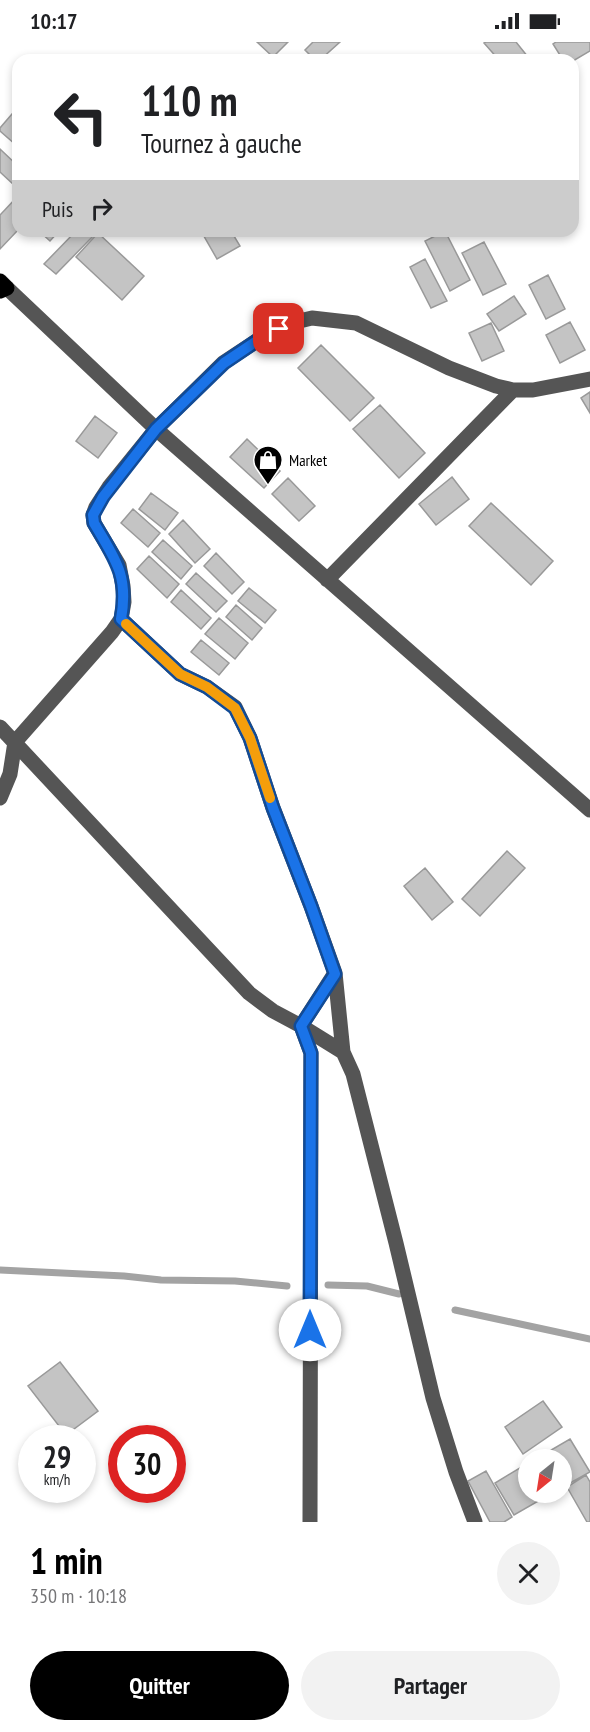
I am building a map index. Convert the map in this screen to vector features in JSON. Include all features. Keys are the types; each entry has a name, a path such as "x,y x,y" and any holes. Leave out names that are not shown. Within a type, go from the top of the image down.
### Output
{"street":[{"path":"2,287 156,429 590,810"},
{"path":"0,798 10,774 15,742 121,619 124,602 119,565 94,523 93,515 96,507 156,429 224,363 267,334 291,323 312,318 356,323 449,368 513,390 533,390 590,380"},
{"path":"327,580 513,390"},
{"path":"121,619 180,674 207,687 235,708 250,738 273,808 335,974 343,1052 353,1074 366,1123 434,1398 456,1472 475,1522"},
{"path":"0,727 249,993 273,1011 343,1052"},
{"path":"301,1026 335,974"},
{"path":"301,1026 311,1053 310,1522"}],"building":[{"path":"257,42 288,42 276,54 270,54"},
{"path":"313,42 340,42 327,54 309,54 305,50"},
{"path":"516,42 526,54 494,54 484,43"},
{"path":"556,42 590,42 590,51 579,57 579,54 559,54 553,44"},
{"path":"12,114 12,142 0,131"},
{"path":"0,149 12,160 12,183 0,172"},
{"path":"12,202 12,236 0,249 0,215"},
{"path":"70,237 92,237 56,274 44,264"},
{"path":"94,237 102,237 144,276 122,300 76,257"},
{"path":"204,237 235,237 240,246 217,259"},
{"path":"433,237 448,237 470,280 450,291 425,241"},
{"path":"484,242 506,284 483,295 462,253"},
{"path":"425,259 447,301 431,308 410,267"},
{"path":"548,275 565,309 546,319 529,285"},
{"path":"514,296 526,314 499,331 487,314"},
{"path":"570,322 585,350 560,363 546,335"},
{"path":"491,323 504,351 482,361 469,333"},
{"path":"321,345 374,398 350,421 298,368"},
{"path":"590,392 590,413 581,398"},
{"path":"380,405 425,453 399,478 353,429"},
{"path":"95,416 117,433 98,458 76,441"},
{"path":"247,439 280,471 264,488 230,457"},
{"path":"452,477 469,499 436,525 419,504"},
{"path":"288,478 315,506 299,521 272,494"},
{"path":"151,493 178,513 165,530 139,509"},
{"path":"491,503 553,561 531,585 469,526"},
{"path":"133,509 160,533 148,547 121,523"},
{"path":"183,520 210,549 195,563 169,534"},
{"path":"163,540 192,566 181,579 152,552"},
{"path":"216,553 244,582 232,594 204,566"},
{"path":"149,556 179,584 167,598 137,569"},
{"path":"196,573 227,601 216,612 186,584"},
{"path":"249,588 276,610 265,623 238,601"},
{"path":"181,590 211,618 201,629 171,602"},
{"path":"236,605 262,628 252,640 226,617"},
{"path":"219,618 248,643 235,659 205,634"},
{"path":"201,640 229,663 219,675 191,652"},
{"path":"507,851 525,868 480,916 462,899"},
{"path":"425,868 453,902 432,920 404,886"},
{"path":"60,1362 98,1411 79,1425 58,1425 28,1386"},
{"path":"543,1401 562,1427 530,1449 520,1449 505,1427"},
{"path":"570,1439 590,1472 572,1482 572,1449 553,1449"},
{"path":"518,1469 518,1503 535,1503 514,1515 495,1483"},
{"path":"486,1471 512,1517 504,1522 490,1522 468,1481"},
{"path":"586,1475 590,1482 590,1522 587,1522 572,1496 572,1484"}],"waterway":[{"path":"0,1270 161,1280 235,1281 287,1286"},
{"path":"328,1285 367,1286 399,1294"},
{"path":"455,1310 590,1339"}],"slow traffic":[{"path":"126,624 180,674 207,687 235,708 250,738 270,798"}],"place":[{"name":"Market","path":"268,486"}],"route":[{"path":"279,329 267,334 224,363 156,429 110,487 93,515 94,523 119,565 124,602 121,619 180,674 207,687 235,708 250,738 273,808 335,974 301,1026 311,1053 310,1330"}]}
